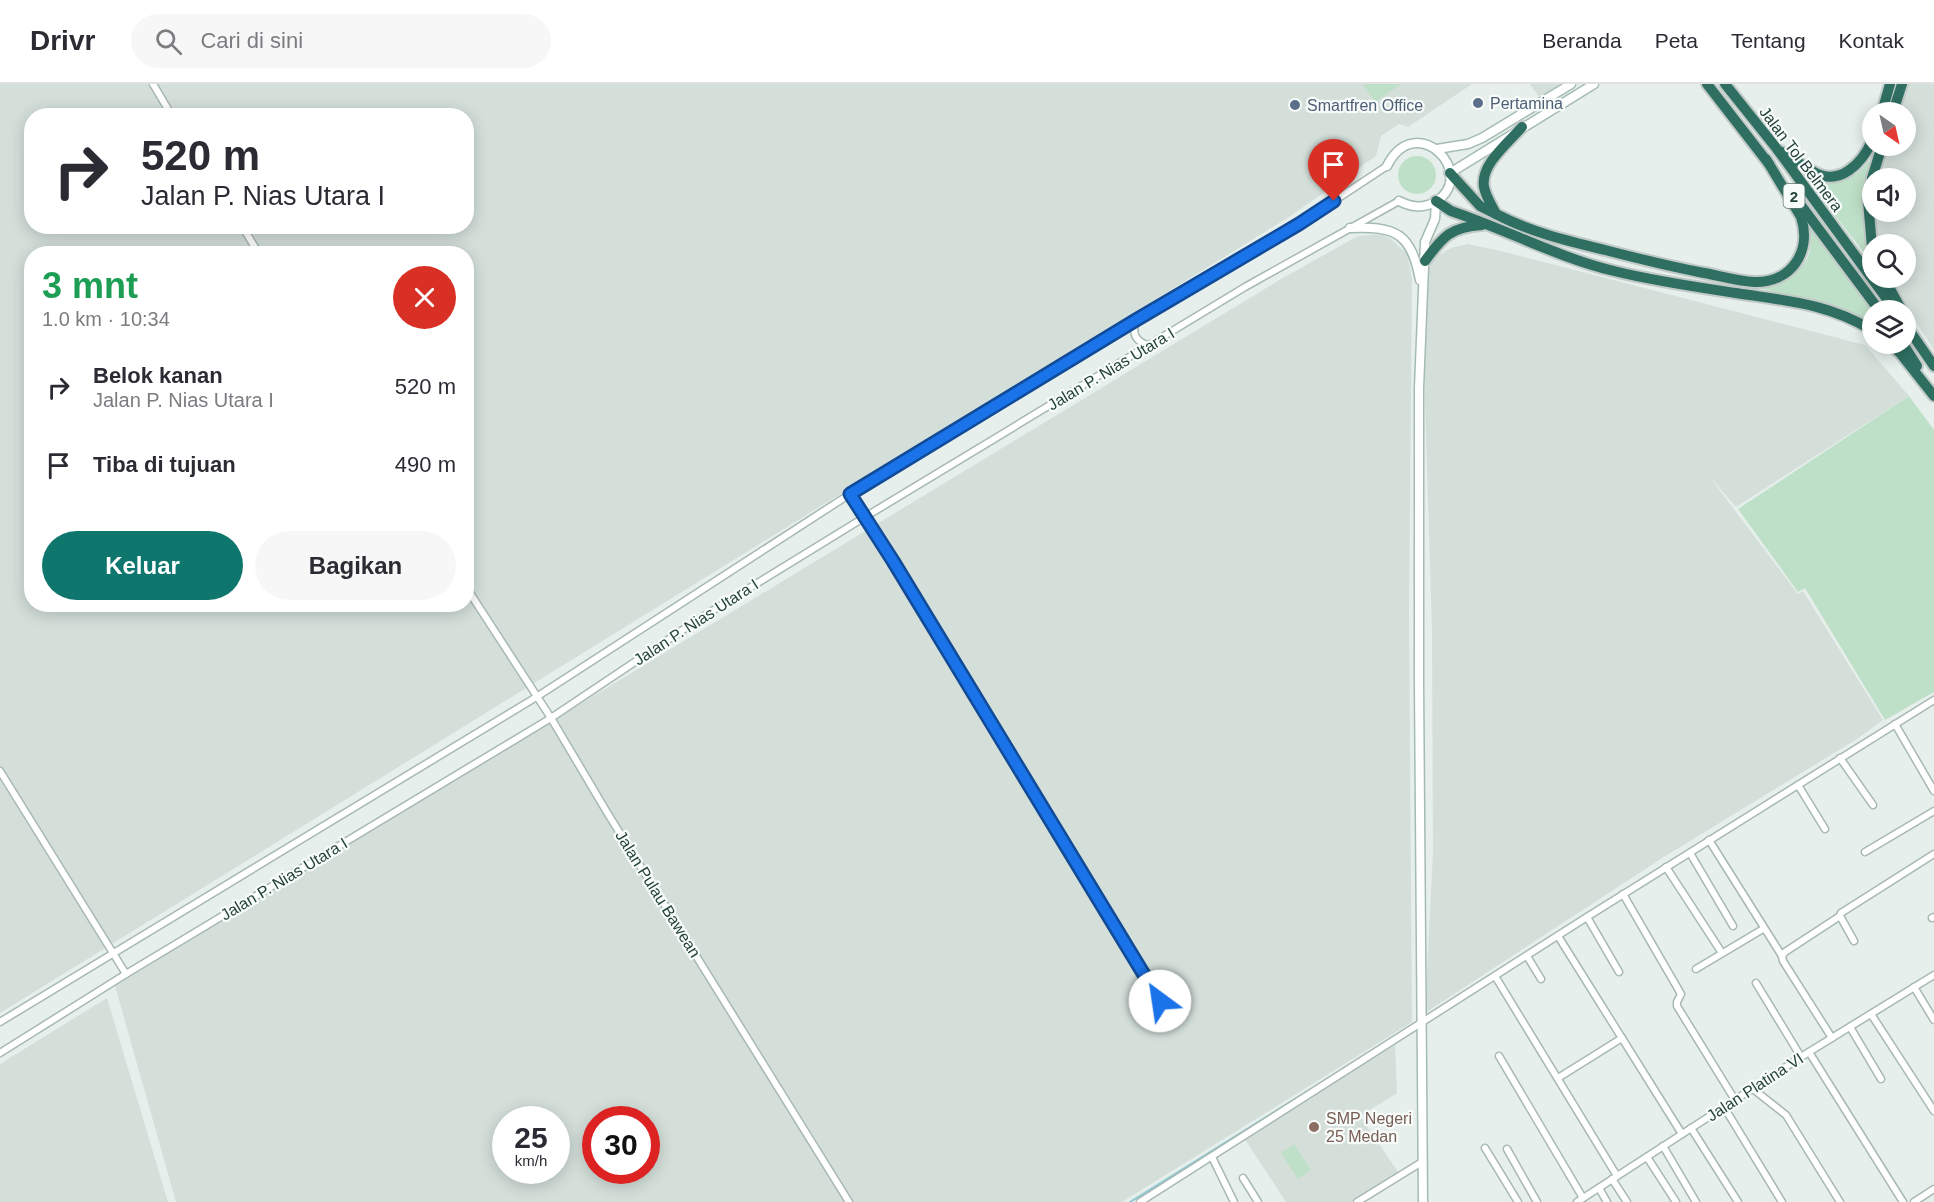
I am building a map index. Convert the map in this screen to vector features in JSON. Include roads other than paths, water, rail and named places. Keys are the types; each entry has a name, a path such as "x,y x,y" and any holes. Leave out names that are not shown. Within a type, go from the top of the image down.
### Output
{"highway":[{"name":"Jalan Tol Belmera","path":"1707,84 1872,300"},
{"name":"Jalan Tol Belmera","path":"1725,84 1777,149 1888,300"},
{"path":"1885,102 1890,84"},
{"path":"1896,102 1902,84"},
{"path":"1496,214 1484,186 1485,173 1493,160 1522,127"},
{"path":"1777,149 1816,174 1840,176 1851,170 1865,156"},
{"path":"1450,173 1480,206 1565,240 1671,267 1755,282 1788,272 1802,252 1805,240 1801,217 1766,159"},
{"path":"1436,201 1451,211 1612,271 1738,294 1794,300 1831,310 1862,324"},
{"path":"1425,261 1438,243 1450,233 1463,226 1489,224"},
{"path":"1916,338 1921,347"},
{"path":"1916,340 1934,366"},
{"path":"1901,354 1934,395"},
{"path":"1909,354 1934,395"}],"street":[{"path":"153,84 167,108"},
{"path":"1387,166 1399,149 1408,145 1418,143 1437,149 1468,144 1482,138 1571,84"},
{"path":"1450,173 1594,84"},
{"path":"1399,201 1417,207 1427,206 1436,201 1447,189 1450,173 1448,164 1437,149"},
{"name":"Jalan P. Nias Utara I","path":"0,1022 538,696 850,494 1299,224 1387,166"},
{"name":"Jalan P. Nias Utara I","path":"0,1053 126,974 551,718 708,613 865,517 1245,288 1399,201"},
{"path":"1424,1202 1421,1016 1419,388 1425,242 1435,219 1436,201"},
{"path":"1350,228 1377,227 1392,231 1403,239 1417,262 1422,290"},
{"path":"1136,320 1133,328 1136,337 1141,343 1150,346"},
{"path":"850,494 1172,1020"},
{"name":"Jalan Pulau Bawean","path":"474,599 538,696 608,814 849,1202"},
{"path":"1140,1202 1151,1199 1421,1016 1495,976 1934,700"},
{"path":"1894,724 1934,791"},
{"path":"1840,758 1873,805"},
{"path":"0,771 126,974"},
{"path":"1798,785 1825,829"},
{"path":"1864,852 1934,811"},
{"path":"1709,840 1832,1038"},
{"path":"1690,853 1733,926"},
{"path":"1782,956 1840,916 1844,910 1934,854"},
{"path":"1666,867 1722,953"},
{"path":"1623,894 1681,994 1677,1006 1735,1100"},
{"path":"1840,916 1854,941"},
{"path":"1587,917 1619,972"},
{"path":"1695,969 1763,928"},
{"path":"1558,936 1682,1134"},
{"path":"1527,956 1541,979"},
{"name":"Jalan Platina VI","path":"1580,1201 1809,1052 1934,975"},
{"path":"1495,976 1558,1078 1615,1177 1626,1202"},
{"path":"1756,983 1801,1058"},
{"path":"1914,987 1934,1020"},
{"path":"1871,1014 1934,1112"},
{"path":"1850,1027 1881,1079"},
{"path":"1558,1078 1622,1038"},
{"path":"1809,1052 1903,1202"},
{"path":"1499,1056 1580,1201"},
{"path":"1753,1089 1786,1115 1840,1202"},
{"path":"1724,1107 1782,1202"},
{"path":"1691,1128 1738,1202"},
{"path":"1663,1146 1696,1202"},
{"path":"1485,1148 1518,1202"},
{"path":"1507,1149 1537,1202"},
{"path":"1212,1157 1234,1202"},
{"path":"1647,1157 1676,1202"},
{"path":"1357,1202 1422,1162"},
{"path":"1243,1178 1258,1202"},
{"path":"1599,1188 1606,1202"},
{"path":"1914,1202 1934,1189"}],"waterway":[{"path":"1130,1202 1311,1089"}],"place":[{"name":"Pertamina","path":"1478,103"},
{"name":"Smartfren Office","path":"1295,105"},
{"name":"SMP Negeri 25 Medan","path":"1314,1127"}]}
